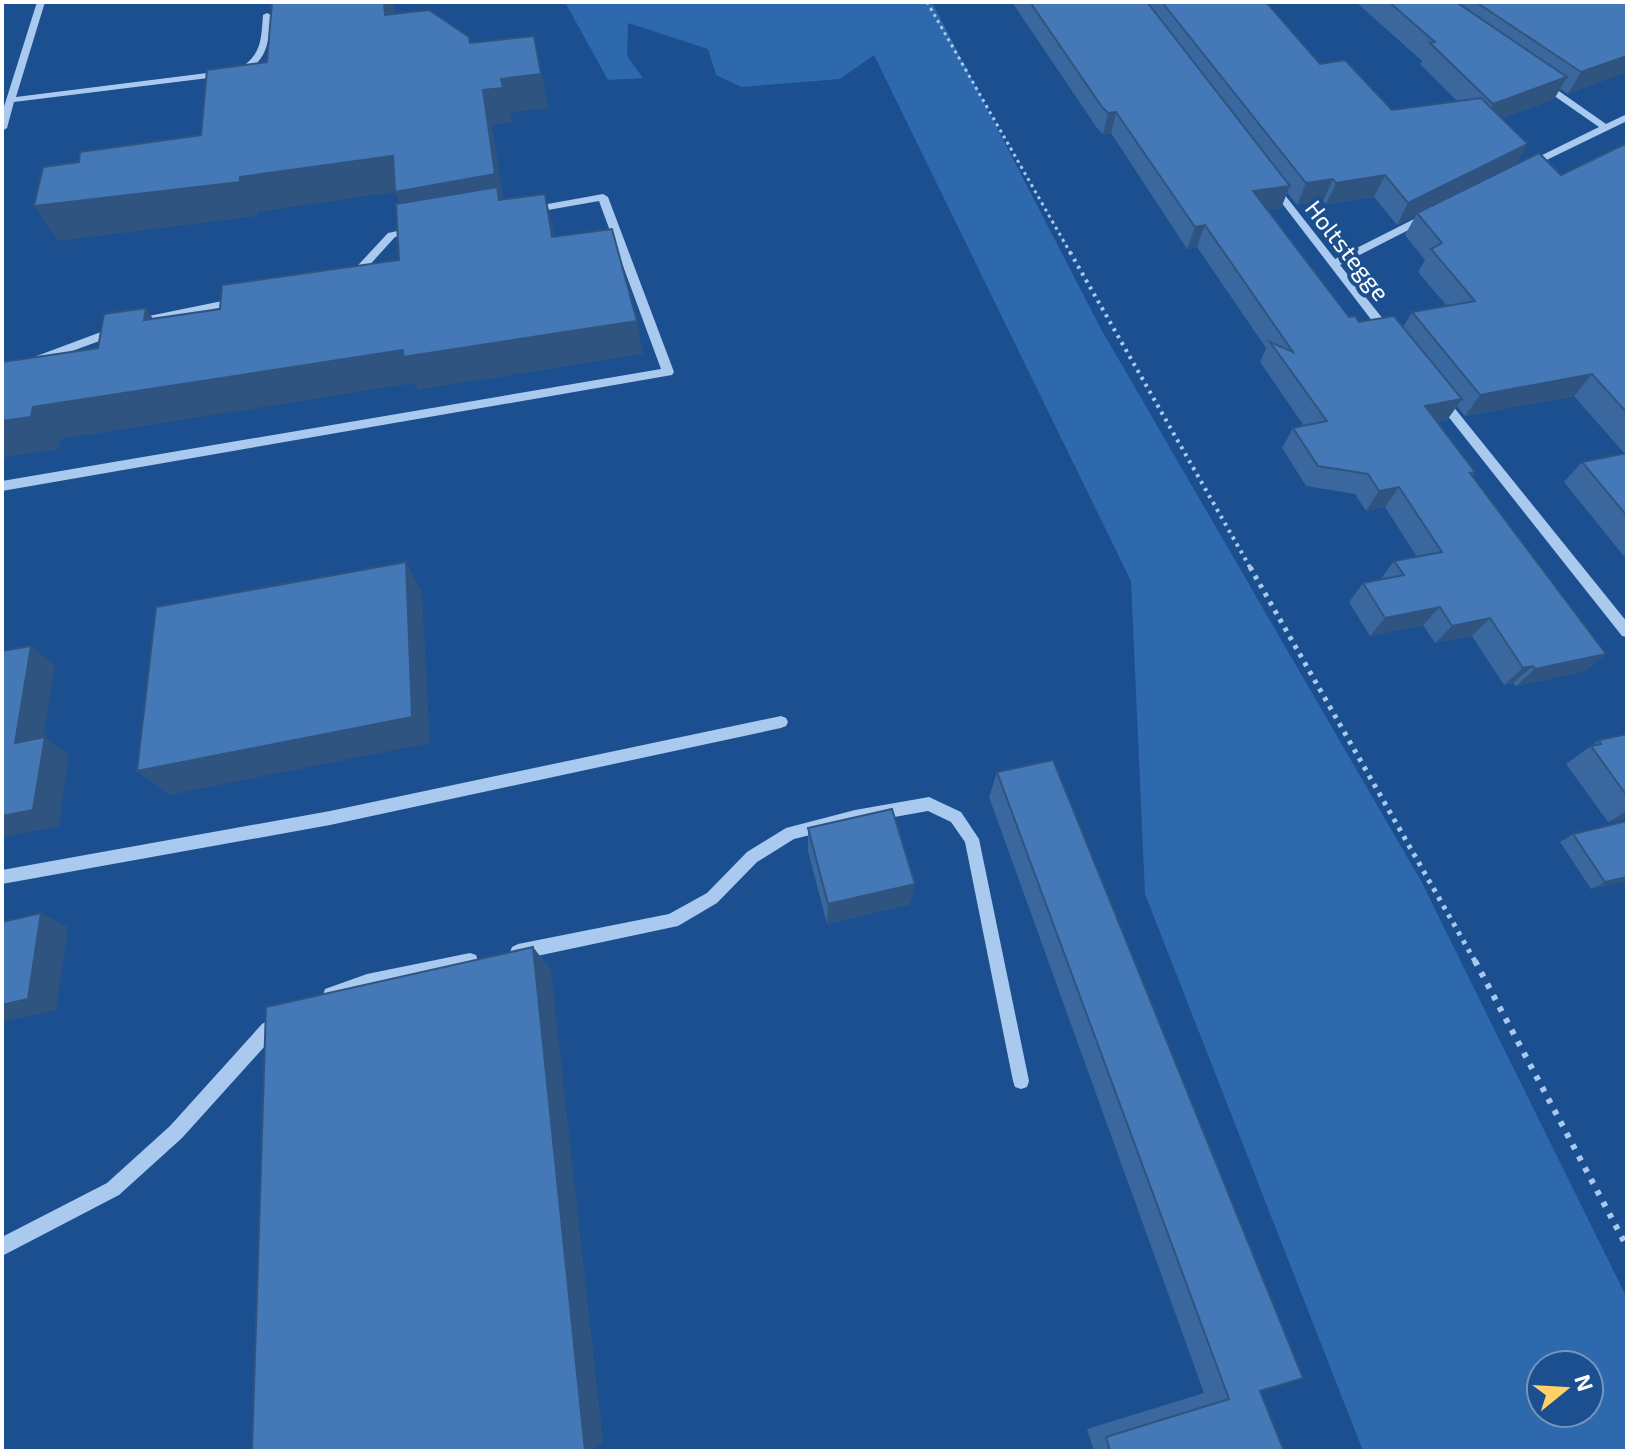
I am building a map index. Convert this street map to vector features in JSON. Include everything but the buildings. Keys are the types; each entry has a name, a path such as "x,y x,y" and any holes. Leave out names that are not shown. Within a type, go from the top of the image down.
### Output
{"street":[{"path":"2,128 41,2"},
{"path":"11,100 241,71 262,55 267,15"},
{"path":"1531,76 1605,127"},
{"path":"1523,168 1627,117"},
{"name":"Holtstegge","path":"1266,177 1392,338"},
{"path":"2,486 668,372 603,197 513,213"},
{"path":"1333,264 1441,209"},
{"path":"337,280 353,277 392,235 422,229"},
{"path":"2,373 135,323 244,300"},
{"path":"1431,387 1627,632"},
{"path":"2,877 330,818 781,722"},
{"path":"315,1000 367,982 672,921 712,898 752,857 791,833 855,817 929,804 956,817 972,839 1021,1081"},
{"path":"2,1247 113,1189 176,1132 268,1030 291,1013"}],"path":[{"path":"927,2 1507,1016 1627,1247"}],"shaded area":[{"path":"565,2 932,2 1101,329 1421,881 1627,1298 1627,1451 1363,1451 1145,894 1131,581 874,55 840,79 741,87 716,75 708,49 628,23 627,56 643,78 608,80"}]}
